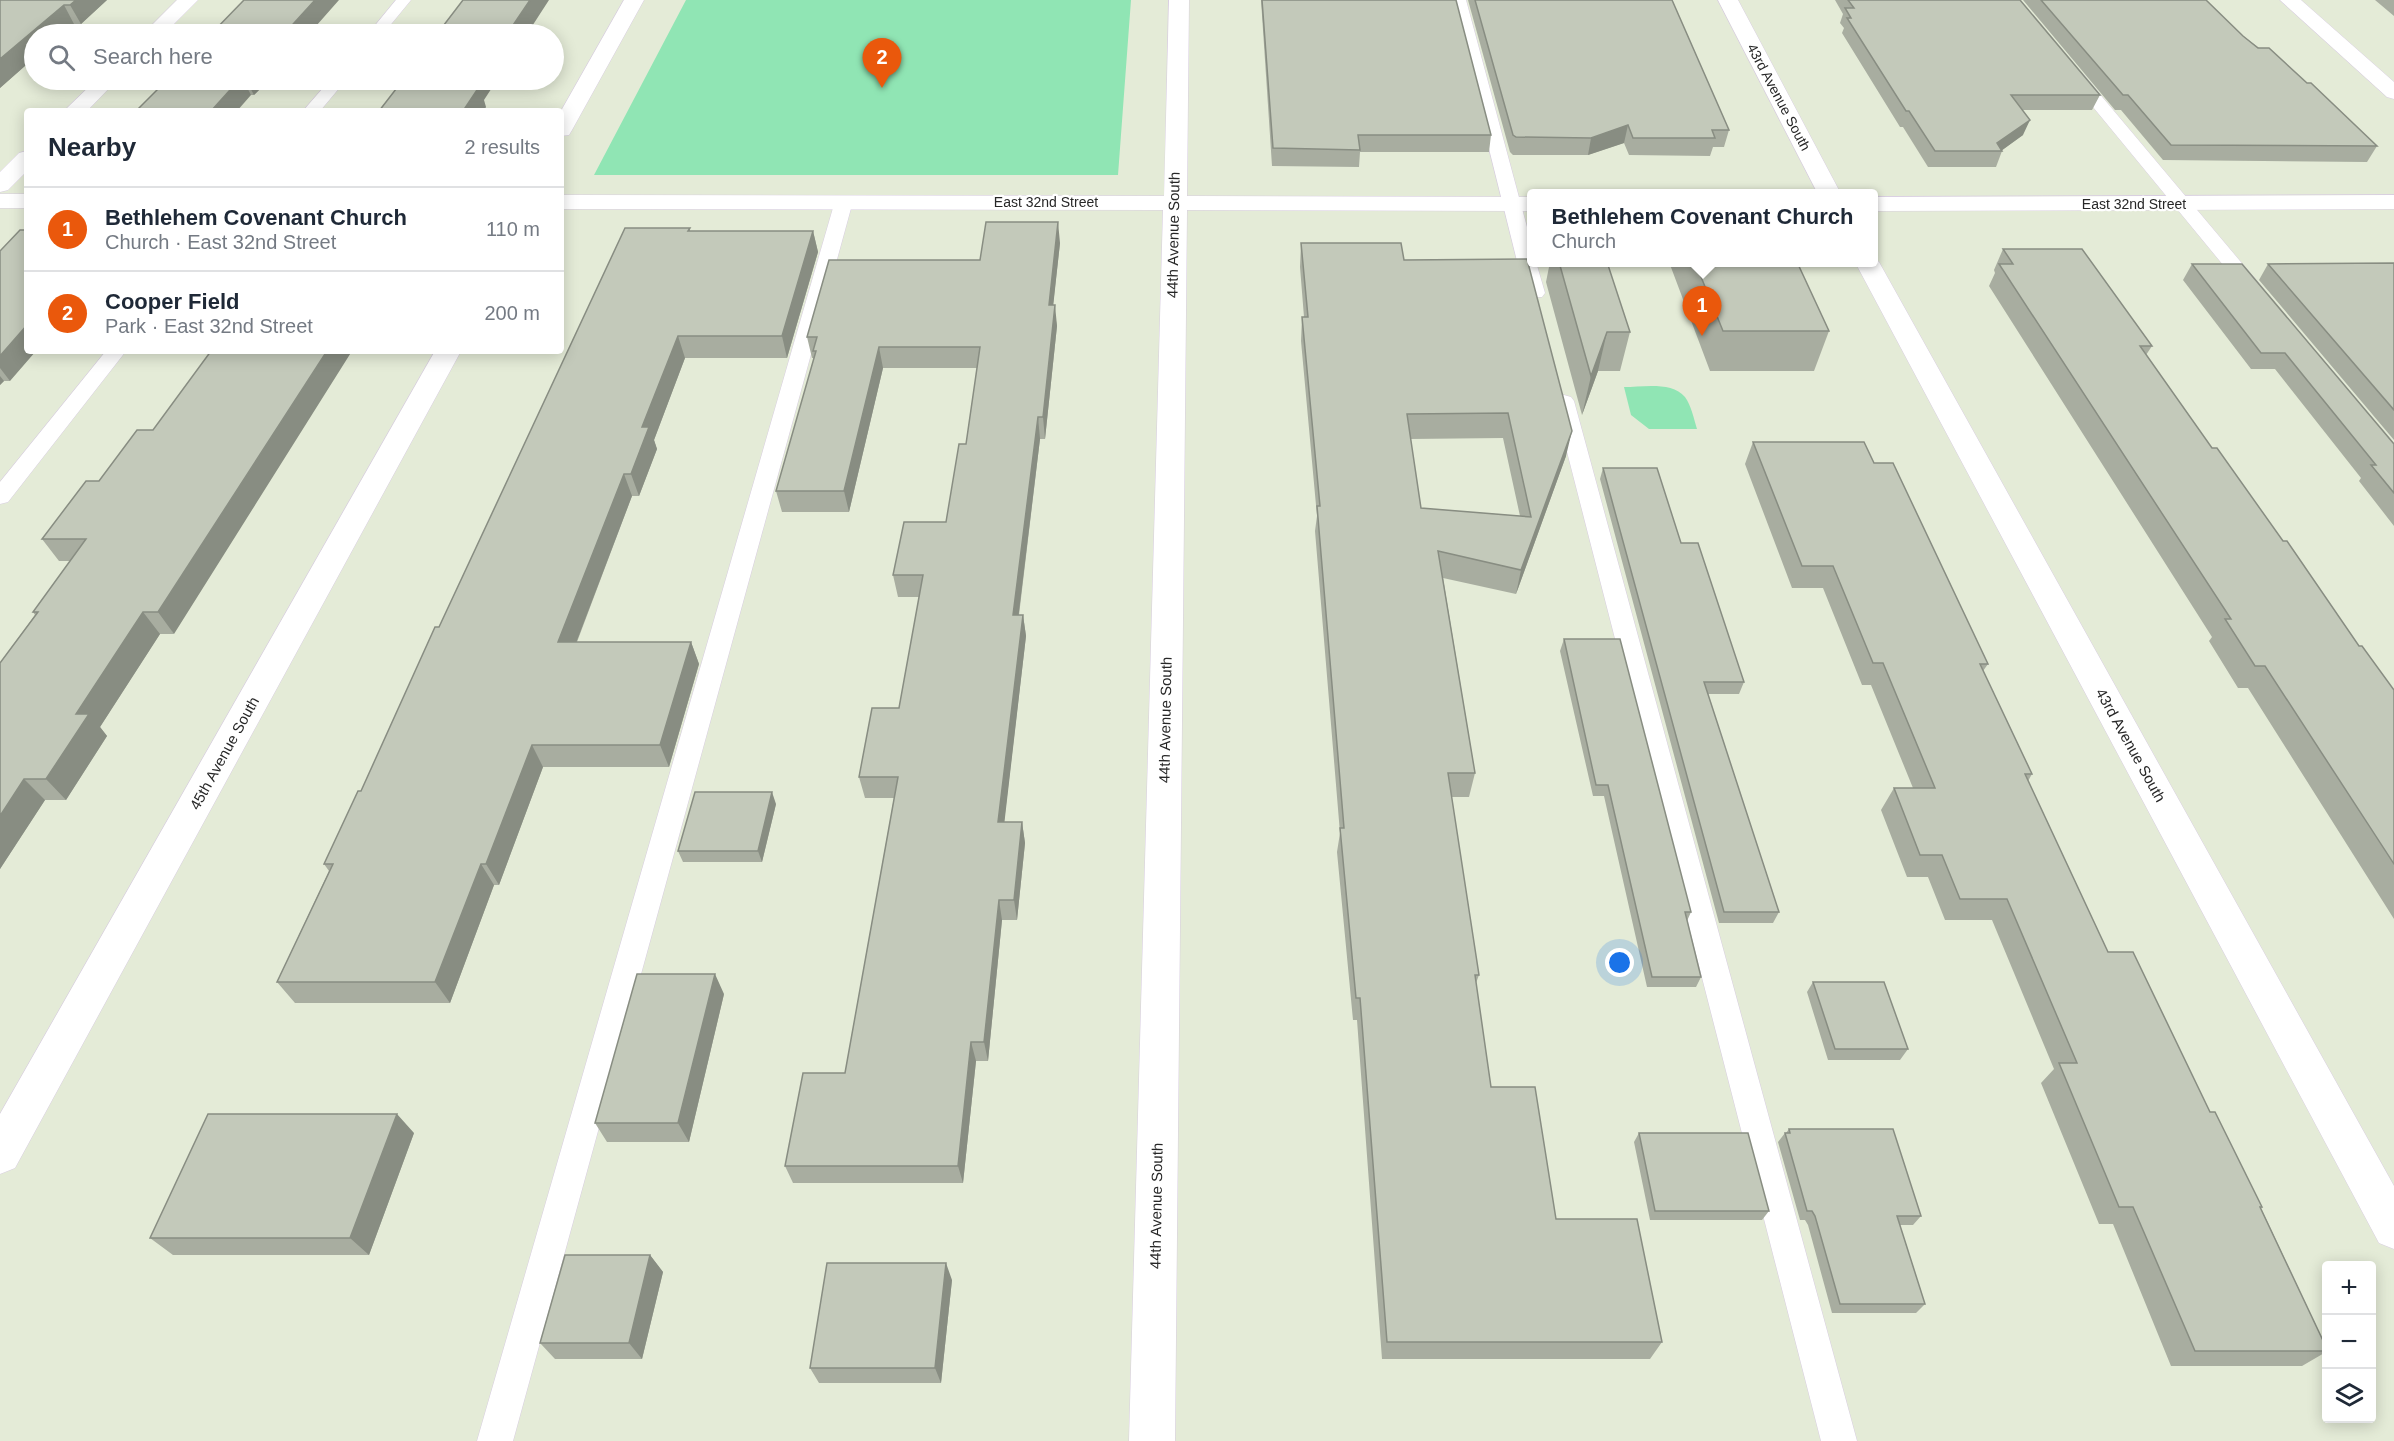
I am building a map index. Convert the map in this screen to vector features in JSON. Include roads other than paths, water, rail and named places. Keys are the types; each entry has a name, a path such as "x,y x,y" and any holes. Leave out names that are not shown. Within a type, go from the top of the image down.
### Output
{"street":[{"path":"163,24 188,0"},
{"path":"564,125 634,0"},
{"name":"44th Avenue South","path":"1152,1441 1179,0"},
{"name":"43rd Avenue South","path":"1728,0 1827,189"},
{"path":"2290,0 2394,93"},
{"path":"78,108 97,90"},
{"path":"0,185 24,161"},
{"path":"0,201 24,201"},
{"name":"East 32nd Street","path":"564,202 1521,204"},
{"name":"East 32nd Street","path":"1878,204 2394,202"},
{"name":"43rd Avenue South","path":"1870,267 2394,1228"},
{"name":"45th Avenue South","path":"0,1154 446,354"}],"lane":[{"path":"384,24 404,0"},
{"path":"1459,0 1521,204 1527,237"},
{"path":"2064,62 2265,302"},
{"path":"314,108 329,90"},
{"path":"495,1441 844,201"},
{"path":"1532,267 1540,310"},
{"path":"0,497 114,354"},
{"path":"1558,379 1839,1441"}],"place":[{"name":"Cooper Field","path":"882,88"},
{"name":"Bethlehem Covenant Church","path":"1702,336"}]}
